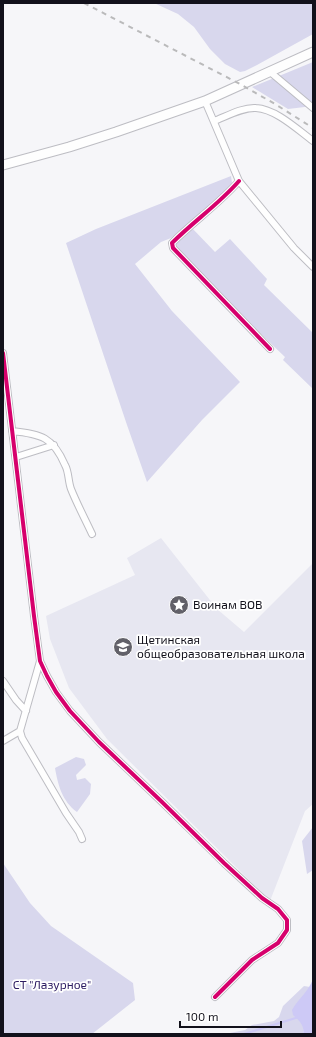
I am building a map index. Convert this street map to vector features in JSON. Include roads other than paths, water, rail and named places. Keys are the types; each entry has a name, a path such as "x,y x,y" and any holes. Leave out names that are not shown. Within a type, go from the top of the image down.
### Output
{"main road":[{"path":"3,166 103,136 205,101 313,52"}],"street":[{"path":"269,71 313,108"},
{"path":"205,101 239,181 294,248 313,267"},
{"path":"214,121 240,110 256,108 272,112 313,141"},
{"path":"239,181 228,194 172,243 173,248 270,349"},
{"path":"3,353 6,401 16,457 40,661 56,692 86,729 224,863 262,898 278,909 287,920 287,930 278,943 252,960 215,997"},
{"path":"12,431 29,433 43,437 54,445 66,466 71,488 92,534"},
{"path":"16,457 54,445"},
{"path":"40,661 20,731 22,738 82,839"},
{"path":"3,681 16,700 26,711"},
{"path":"3,741 20,731"}],"waterway":[{"path":"244,1034 299,1017"}],"railway":[{"path":"84,3 240,84 313,128"}],"place":[{"name":"Воинам ВОВ","path":"179,605"},
{"name":"Щетинская общеобразовательная школа","path":"123,647"}],"park label":[{"name":"СТ \"Лазурное\"","path":"52,985"}]}
